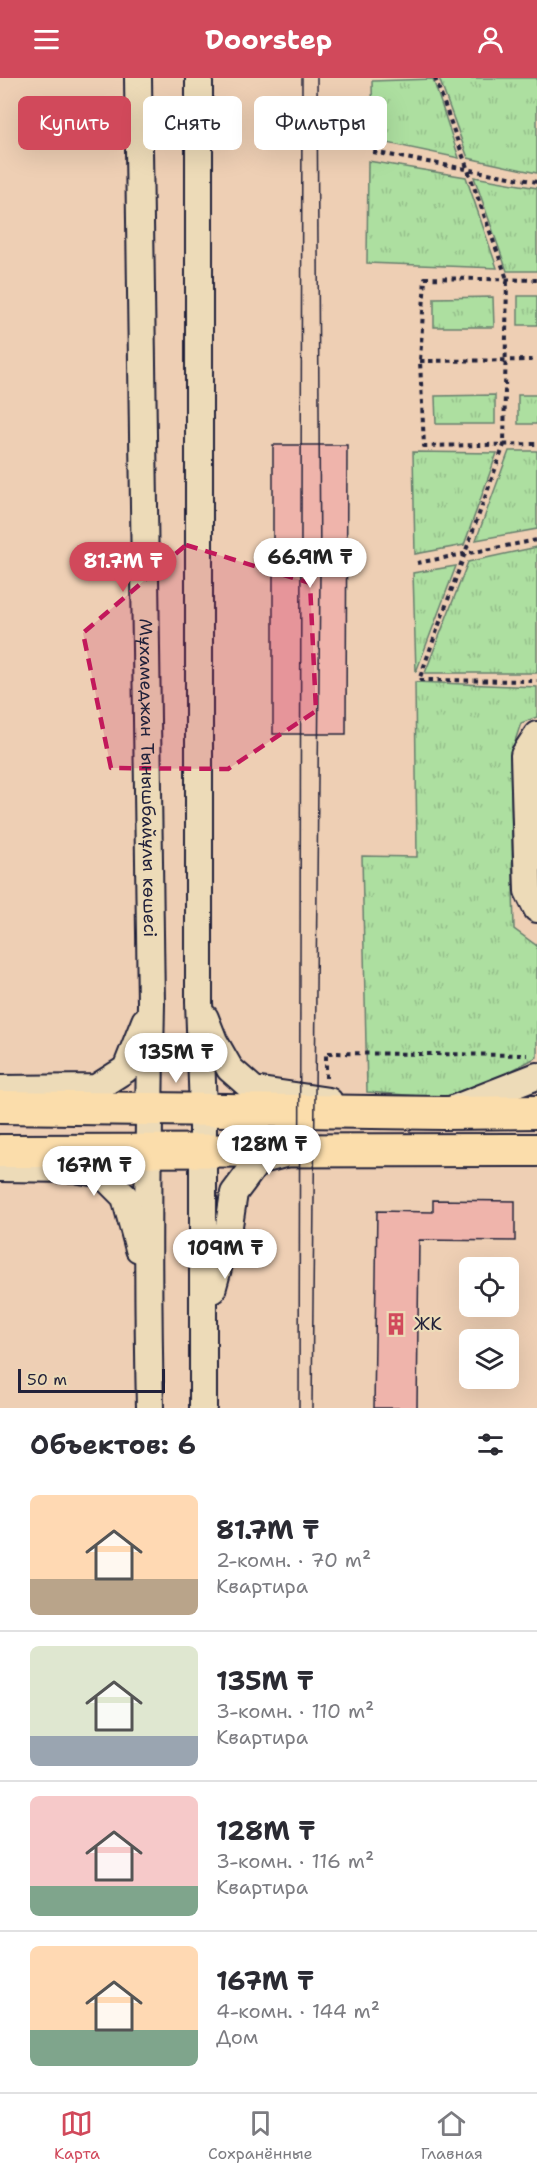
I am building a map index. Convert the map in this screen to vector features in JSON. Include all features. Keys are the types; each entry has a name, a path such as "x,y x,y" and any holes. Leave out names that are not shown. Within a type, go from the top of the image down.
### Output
{"main road":[{"path":"0,1107 203,1109 339,1105 443,1113 537,1112"},
{"path":"0,1151 537,1150"}],"street":[{"name":"Мұхамеджан Тынышбайұлы көшесі","path":"138,78 151,1004 147,1151 150,1408"},
{"path":"199,78 199,1002 203,1109 203,1408"},
{"path":"537,735 524,755 528,891 537,909"},
{"path":"199,1002 214,1041 230,1069 254,1090 339,1105"},
{"path":"0,1089 96,1088 126,1069 151,1004"},
{"path":"443,1113 537,1076"},
{"path":"203,1326 228,1232 234,1193 258,1161 295,1151"},
{"path":"0,1168 75,1169 102,1174 124,1197 147,1279"}],"path":[{"path":"435,78 507,279 504,445 418,680 537,681"},
{"path":"373,152 537,182"},
{"path":"537,280 425,278 420,361 424,446 537,444"},
{"path":"420,361 537,360"},
{"path":"417,563 537,540"},
{"path":"339,1105 326,1053 537,1055"}],"highlighted area":[{"path":"186,545 310,583 316,711 228,769 111,768 83,633"}],"green space":[{"path":"439,78 537,78 537,173 468,158"},
{"path":"433,79 459,158 387,143 387,96 372,96 372,81"},
{"path":"368,161 466,177 497,268 367,263"},
{"path":"474,177 537,188 537,271 507,271"},
{"path":"518,296 537,296 537,325 518,325"},
{"path":"493,297 494,327 434,327 434,298"},
{"path":"495,395 495,424 436,424 435,396"},
{"path":"518,395 537,395 537,424 518,424"},
{"path":"509,451 537,451 537,529 476,540"},
{"path":"413,452 497,453 464,545 415,554"},
{"path":"537,547 537,673 425,673 468,562"},
{"path":"456,566 416,672 413,573"},
{"path":"415,682 537,687 537,717 521,723 510,756 514,929 537,946 537,1057 458,1099 367,1092 362,856 417,857"}],"building":[{"path":"273,445 347,445 346,734 273,734"},
{"name":"ЖК","path":"433,1200 515,1201 515,1241 419,1240 417,1408 374,1408 377,1211 433,1212"}],"tram line":[{"path":"299,1408 302,78"},
{"path":"312,1408 320,573 317,78"}],"place":[{"name":"ЖК","path":"396,1324"}]}
